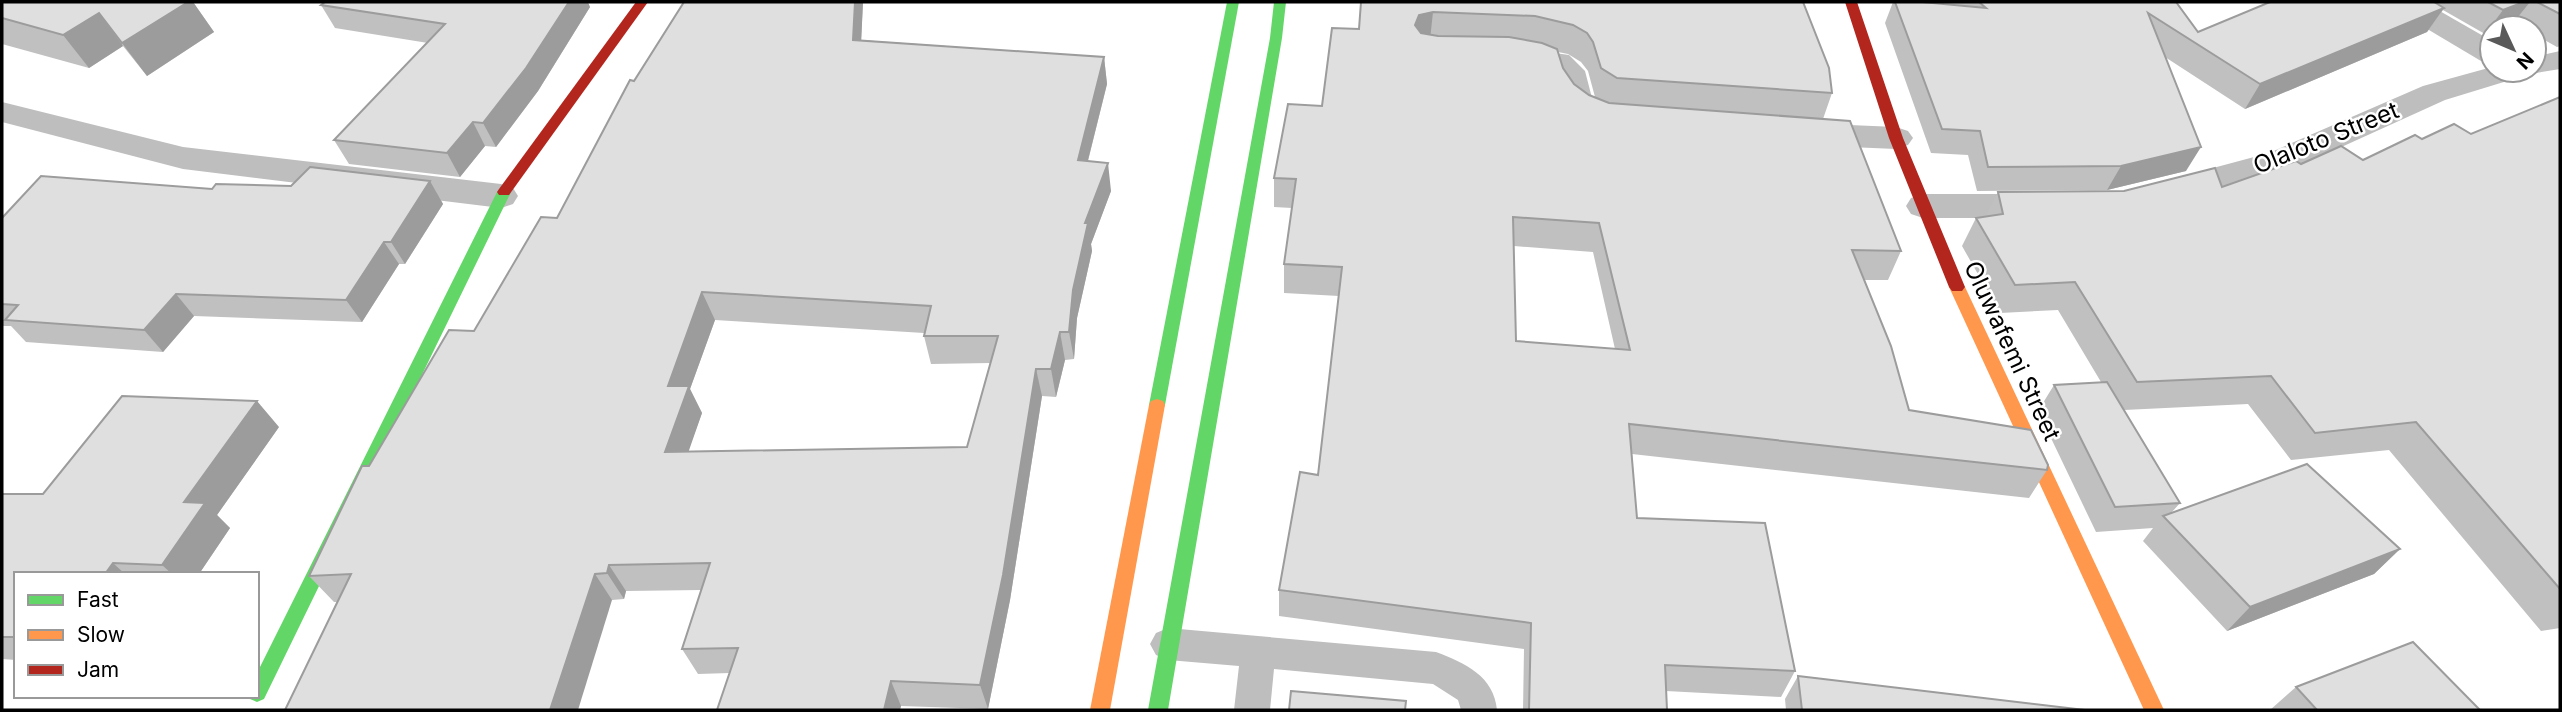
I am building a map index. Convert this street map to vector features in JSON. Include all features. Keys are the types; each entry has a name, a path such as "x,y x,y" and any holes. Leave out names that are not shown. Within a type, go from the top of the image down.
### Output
{"street":[{"path":"259,689 266,670 501,196 642,2"},
{"path":"1100,710 1233,2"},
{"path":"1158,710 1276,38 1280,2"},
{"name":"Oluwafemi Street","path":"1851,2 1896,138 1939,248 2154,710"},
{"path":"2403,2 2478,46"},
{"path":"1483,55 1558,62 1569,71 1576,103 1604,119 1631,121"},
{"name":"Olaloto Street","path":"2145,196 2281,161 2434,93 2478,81"},
{"path":"2,112 183,158 501,196"},
{"path":"1778,133 1896,138"},
{"path":"1923,206 2067,205"}],"lane":[{"path":"1168,644 1436,668 1463,679 1480,704 1479,710"},
{"path":"1252,710 1258,650"}],"building":[{"path":"2,2 188,2 122,43 99,13 63,35 2,18"},
{"path":"325,2 569,2 526,68 483,123 473,122 447,153 334,140 445,24 321,5"},
{"path":"684,2 855,2 853,40 1104,57 1078,160 1108,163 1085,223 1088,223 1073,290 1069,332 1060,332 1051,369 1036,369 1003,575 980,685 891,681 884,710 717,710 738,648 682,649 710,563 609,565 607,573 595,574 550,710 285,710 351,574 309,576 362,466 369,466 449,330 474,331 541,217 557,218 630,80 634,81","holes":["702,292 931,306 924,336 998,336 967,447 665,452 689,386 668,386"]},
{"path":"1361,2 1803,2 1829,68 1832,93 1617,78 1601,68 1593,42 1587,33 1573,25 1535,16 1433,12 1419,15 1415,25 1421,33 1438,36 1509,37 1542,43 1557,49 1563,68 1574,84 1589,95 1609,103 1850,121 1901,251 1852,250 1891,346 1909,410 2031,430 2048,465 2047,470 1629,424 1637,518 1765,523 1795,671 1665,665 1667,710 1529,710 1531,623 1279,590 1300,472 1318,475 1342,267 1284,264 1296,179 1274,178 1288,104 1322,106 1332,28 1359,29","holes":["1513,217 1599,223 1630,350 1516,341"]},
{"path":"1895,2 1986,8 1979,2 2176,2 2198,32 2270,2 2434,2 2444,8 2260,84 2148,13 2201,147 2121,166 1988,167 1980,131 1942,129"},
{"path":"2488,2 2524,2 2503,10"},
{"path":"2537,2 2560,2 2560,14"},
{"path":"2560,97 2560,589 2416,422 2315,433 2271,376 2137,382 2075,282 2015,285 1976,218 2003,214 1998,192 2124,191 2215,168 2222,187 2296,161 2301,164 2341,146 2363,160 2415,135 2422,139 2454,124 2471,134"},
{"path":"310,167 430,181 391,242 384,242 346,300 176,294 144,330 5,320 18,305 2,304 2,218 41,176 212,189 216,184 291,186"},
{"path":"2107,382 2180,503 2115,507 2054,385"},
{"path":"122,396 257,401 184,502 205,503 162,565 113,563 106,572 14,572 14,637 2,637 2,494 43,494"},
{"path":"2307,464 2400,549 2250,607 2163,516"},
{"path":"2413,642 2480,710 2317,710 2296,687"},
{"path":"1798,676 2085,710 1802,710"},
{"path":"1291,691 1406,701 1405,710 1289,710"}],"traffic: fast":[{"path":"1157,405 1233,2"},
{"path":"1158,710 1276,38 1280,2"},
{"path":"259,689 504,192"}],"traffic: slow":[{"path":"1957,287 2154,710"},
{"path":"1100,710 1157,405"}],"traffic: jam":[{"path":"504,192 642,2"},
{"path":"1851,2 1896,138 1957,287"}]}
